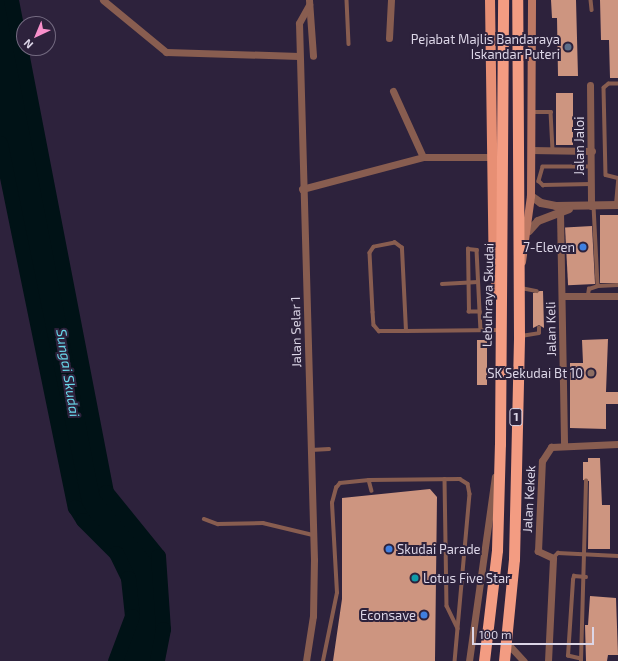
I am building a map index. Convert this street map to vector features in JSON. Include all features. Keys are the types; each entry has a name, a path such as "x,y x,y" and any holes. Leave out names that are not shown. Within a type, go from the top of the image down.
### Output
{"highway":[{"path":"497,0 502,70"},
{"name":"Lebuhraya Skudai","path":"484,661 497,550 502,308 503,0"},
{"name":"1","path":"504,661 514,559 519,336 520,275 517,0"}],"main road":[{"path":"490,0 494,274 502,308"},
{"path":"520,275 528,231 531,196 532,0"}],"street":[{"path":"103,0 166,52 299,56"},
{"path":"389,38 391,0"},
{"path":"309,2 313,56"},
{"name":"Jalan Selar 1","path":"306,661 313,616 313,535 302,189 299,23 309,2"},
{"name":"Jalan Jaloi","path":"590,86 592,206"},
{"path":"393,91 423,157"},
{"path":"531,150 592,151"},
{"path":"302,189 423,157 492,157"},
{"path":"531,196 541,203 572,208"},
{"path":"528,231 538,221 572,208 617,205"},
{"name":"Jalan Keli","path":"560,212 564,445"},
{"path":"562,296 618,296"},
{"path":"469,661 500,444"},
{"path":"564,445 618,444"},
{"name":"Jalan Kekek","path":"553,558 538,551 542,461 551,447 564,445"},
{"path":"548,661 553,558"},
{"path":"506,642 524,661"}],"lane":[{"path":"347,0 349,44"},
{"path":"591,0 592,10"},
{"path":"618,84 609,84 604,88 606,175 618,178"},
{"path":"531,112 551,112 553,150"},
{"path":"591,167 543,166 539,171 539,181 544,185 591,184"},
{"path":"617,205 618,181"},
{"path":"592,206 598,286"},
{"path":"406,331 402,248 395,244 374,247 370,253 374,325 379,331 406,331 501,330"},
{"path":"480,312 469,312 466,251 474,248 478,282 480,312 481,330"},
{"path":"442,284 478,282"},
{"path":"588,295 588,289 598,286 618,285"},
{"path":"519,288 537,291"},
{"path":"519,336 537,334 539,328"},
{"path":"310,450 329,449"},
{"path":"445,479 447,606 458,628"},
{"path":"323,661 337,593 332,503 336,488 340,482 369,480 460,479 468,484 470,494 455,661"},
{"path":"369,480 372,491"},
{"path":"586,481 586,576 581,660 568,656 573,580 574,576 586,576"},
{"path":"204,519 218,524 263,523 313,535"},
{"path":"553,558 558,553 618,556"}],"water":[{"name":"Sungai Skudai","path":"0,0 11,0 16,26 16,56 22,56 106,492 158,556 163,629 157,661 115,661 132,616 128,578 116,553 83,520 75,507 0,143"}],"building":[{"name":"Pejabat Majlis Bandaraya Iskandar Puteri","path":"551,0 576,0 578,76 558,76 557,18 552,18"},
{"path":"600,0 618,0 618,78 610,78 609,40 601,40"},
{"path":"556,93 573,93 573,145 556,145"},
{"path":"600,215 618,215 618,283 600,283"},
{"path":"592,226 595,284 568,285 565,227"},
{"path":"543,291 544,328 539,325 533,328 533,293"},
{"path":"608,339 606,392 618,392 618,404 606,404 606,429 570,428 570,363 583,363 582,340"},
{"path":"477,340 487,340 487,385 477,385"},
{"path":"588,458 600,458 602,505 610,505 610,549 588,549 589,481 583,480 583,462 588,462"},
{"name":"Skudai Parade","path":"430,489 437,497 435,661 333,661 342,599 342,498"},
{"path":"590,596 616,598 618,655 608,655 607,661 586,661 585,625 588,625"}],"waterway":[{"name":"Sungai Skudai","path":"11,0 106,492 158,556 163,629 157,661"},
{"path":"0,143 75,507 83,520 116,553 128,578 132,616 115,661"}],"place":[{"name":"Pejabat Majlis Bandaraya Iskandar Puteri","path":"568,47"},
{"name":"7-Eleven","path":"583,247"},
{"name":"SK Sekudai Bt 10","path":"591,373"},
{"name":"Skudai Parade","path":"389,549"},
{"name":"Lotus Five Star","path":"415,578"},
{"name":"Econsave","path":"424,615"}]}
